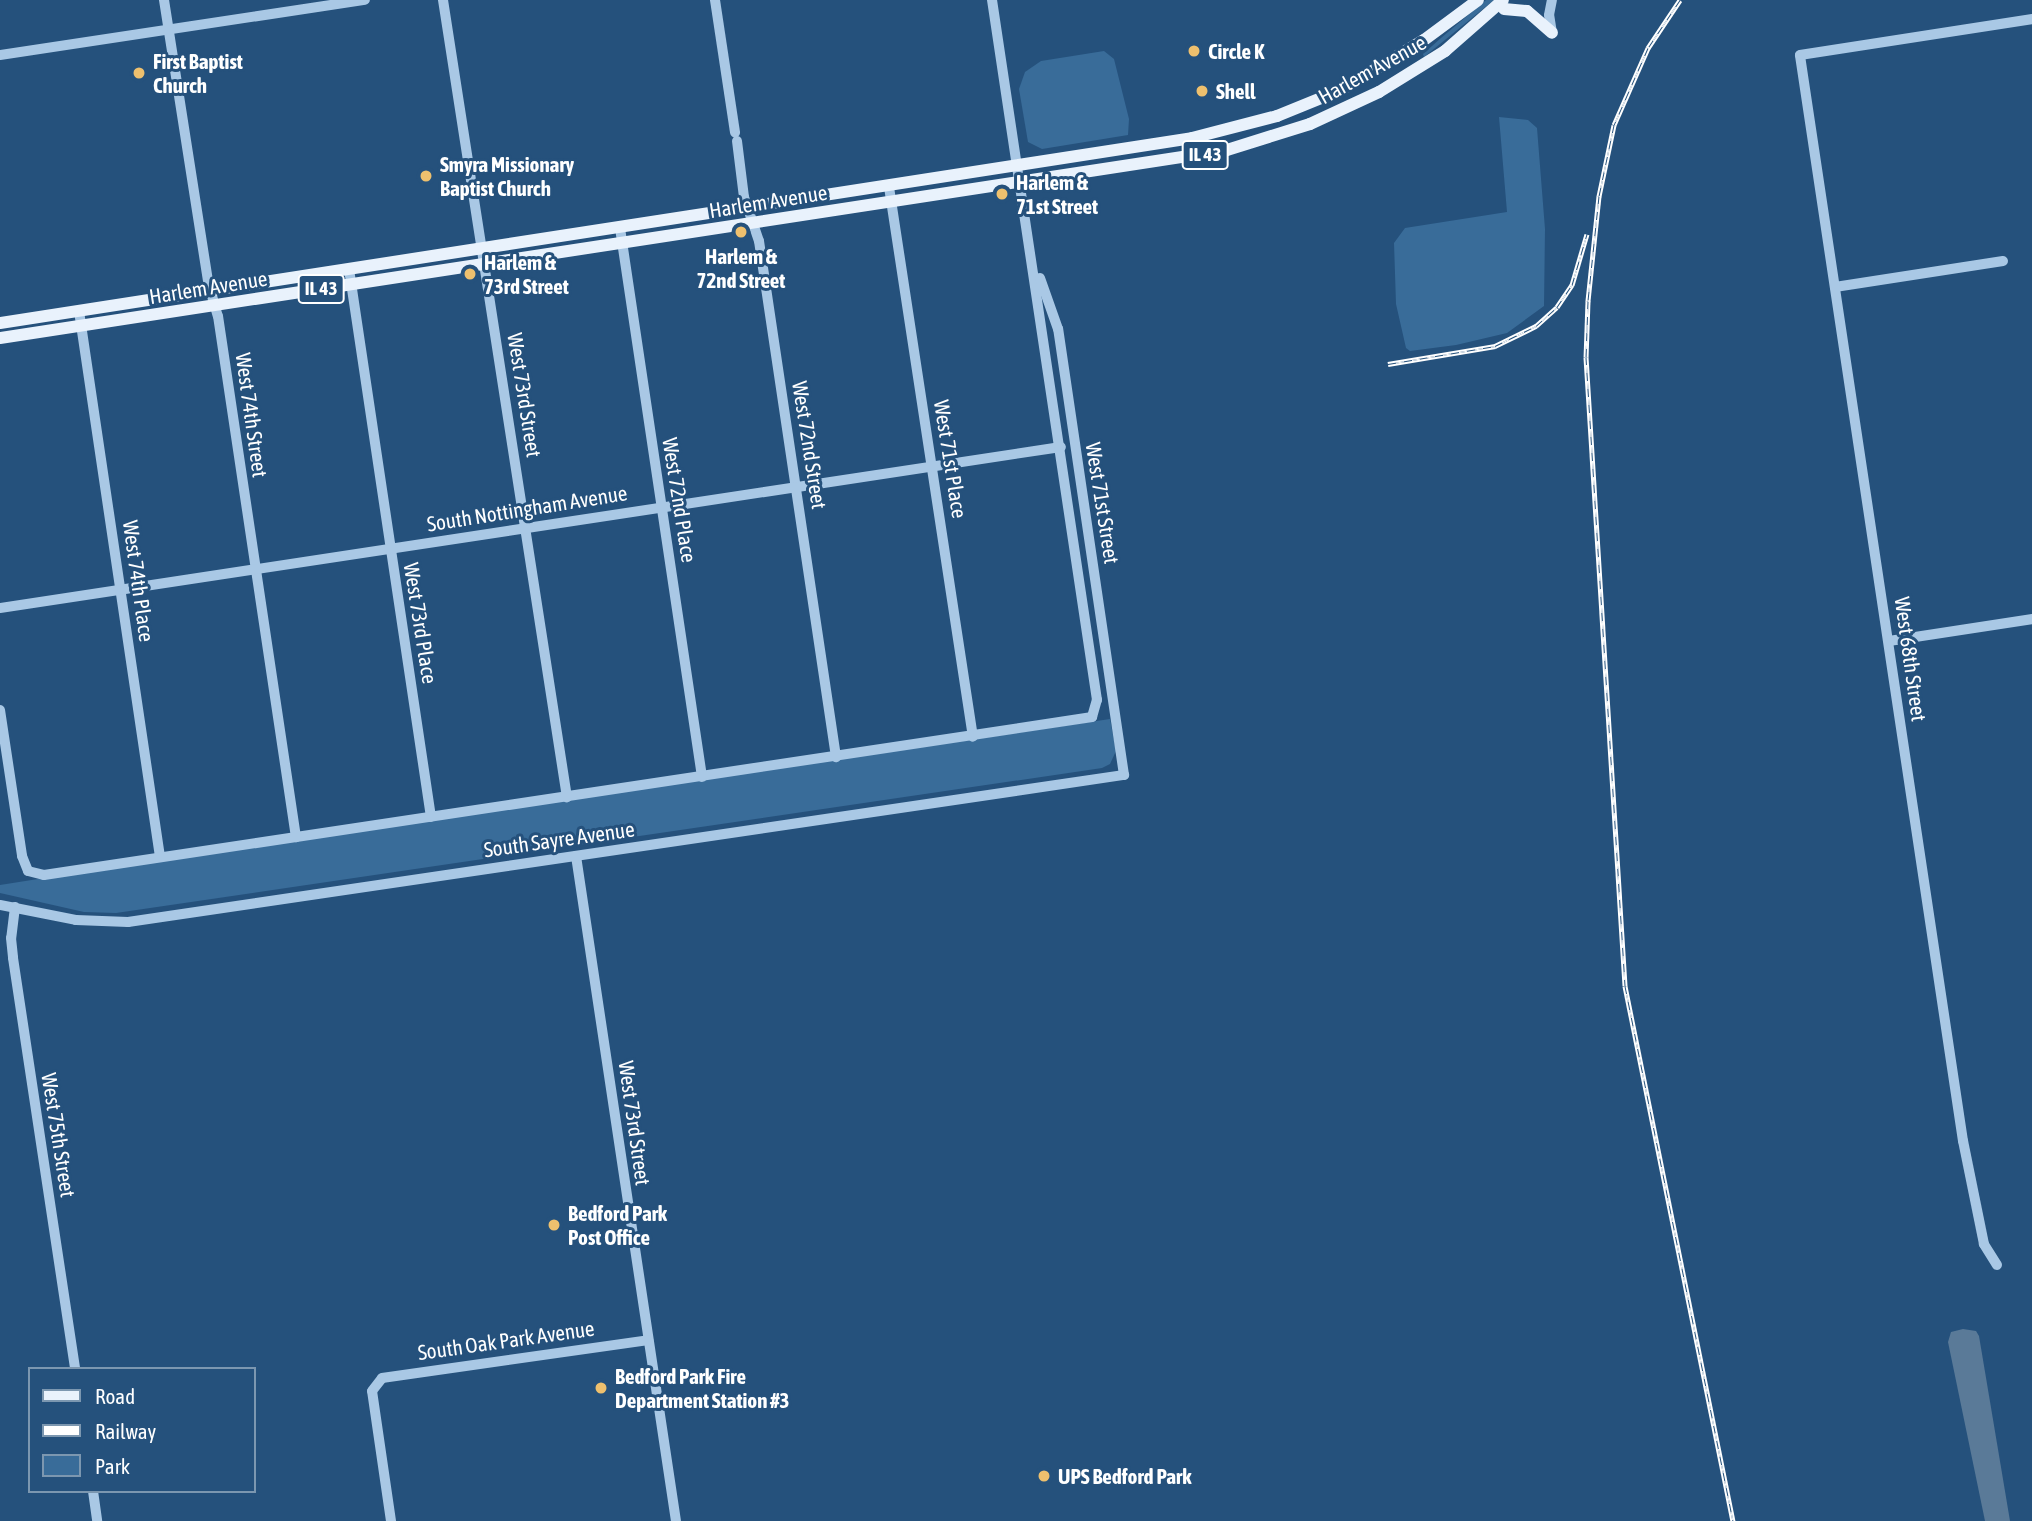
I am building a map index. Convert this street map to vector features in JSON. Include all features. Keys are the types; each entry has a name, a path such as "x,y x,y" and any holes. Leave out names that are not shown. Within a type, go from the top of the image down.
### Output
{"main road":[{"path":"1456,17 1469,0"},
{"name":"Harlem Avenue","path":"0,323 1192,138 1277,116 1366,76 1478,0"},
{"name":"Harlem Avenue","path":"0,338 1195,156 1272,138 1345,111 1445,51 1504,5 1516,0"},
{"path":"1504,5 1527,11 1552,33"}],"street":[{"name":"West 74th Street","path":"164,0 210,291 215,305 296,837"},
{"path":"0,55 365,0"},
{"name":"West 73rd Street","path":"443,0 567,797"},
{"name":"West 72nd Street","path":"715,0 748,208 753,223 798,487 836,757"},
{"name":"West 71st Street","path":"992,0 1030,240 1097,700 1096,713"},
{"path":"1552,0 1549,15 1552,33"},
{"name":"West 68th Street","path":"1997,1265 1984,1244 1963,1141 1800,55 2032,19"},
{"name":"West 71st Place","path":"889,187 973,737"},
{"name":"West 72nd Place","path":"620,228 702,777"},
{"name":"West 71st Street","path":"1030,240 1058,329 1125,775"},
{"path":"1835,287 2003,261"},
{"name":"West 73rd Place","path":"349,269 431,817"},
{"name":"West 74th Place","path":"79,311 160,857"},
{"name":"South Nottingham Avenue","path":"0,608 1060,447"},
{"path":"1889,641 2032,619"},
{"name":"South Sayre Avenue","path":"0,710 22,856 28,871 44,875 973,737 1087,719 1096,713"},
{"name":"South Sayre Avenue","path":"0,905 85,921 128,922 1125,775"},
{"name":"West 73rd Street","path":"576,856 676,1521"},
{"name":"West 75th Street","path":"15,907 11,938 13,958 75,1367"},
{"name":"South Oak Park Avenue","path":"391,1521 373,1386 382,1378 648,1340"},
{"path":"93,1493 97,1521"}],"green space":[{"path":"1486,0 1494,0 1424,57 1423,54"},
{"path":"1104,51 1114,59 1129,119 1128,135 1042,149 1028,142 1019,89 1025,72 1041,61"},
{"path":"1499,117 1528,120 1537,128 1545,229 1544,306 1507,333 1456,345 1410,351 1406,348 1396,304 1394,243 1405,228 1507,212"},
{"path":"1110,719 1116,751 1110,764 1102,768 116,913 84,912 0,893 0,885 38,879"}],"shaded area":[{"path":"1963,1329 1976,1331 1979,1336 2010,1521 1985,1521 1948,1342 1951,1332"}],"railway":[{"path":"1680,0 1648,48 1614,125 1599,196 1588,301 1586,357 1625,986 1733,1521"},
{"path":"1388,364 1495,346 1536,326 1557,307 1572,285 1587,234"}],"place":[{"name":"Circle K","path":"1194,51"},
{"name":"First Baptist Church","path":"139,73"},
{"name":"Shell","path":"1202,91"},
{"name":"Smyra Missionary Baptist Church","path":"426,176"},
{"name":"Harlem & 71st Street","path":"1002,194"},
{"name":"Harlem & 72nd Street","path":"741,232"},
{"name":"Harlem & 73rd Street","path":"470,274"},
{"name":"Bedford Park Post Office","path":"554,1225"},
{"name":"Bedford Park Fire Department Station #3","path":"601,1388"},
{"name":"UPS Bedford Park","path":"1044,1476"}]}
